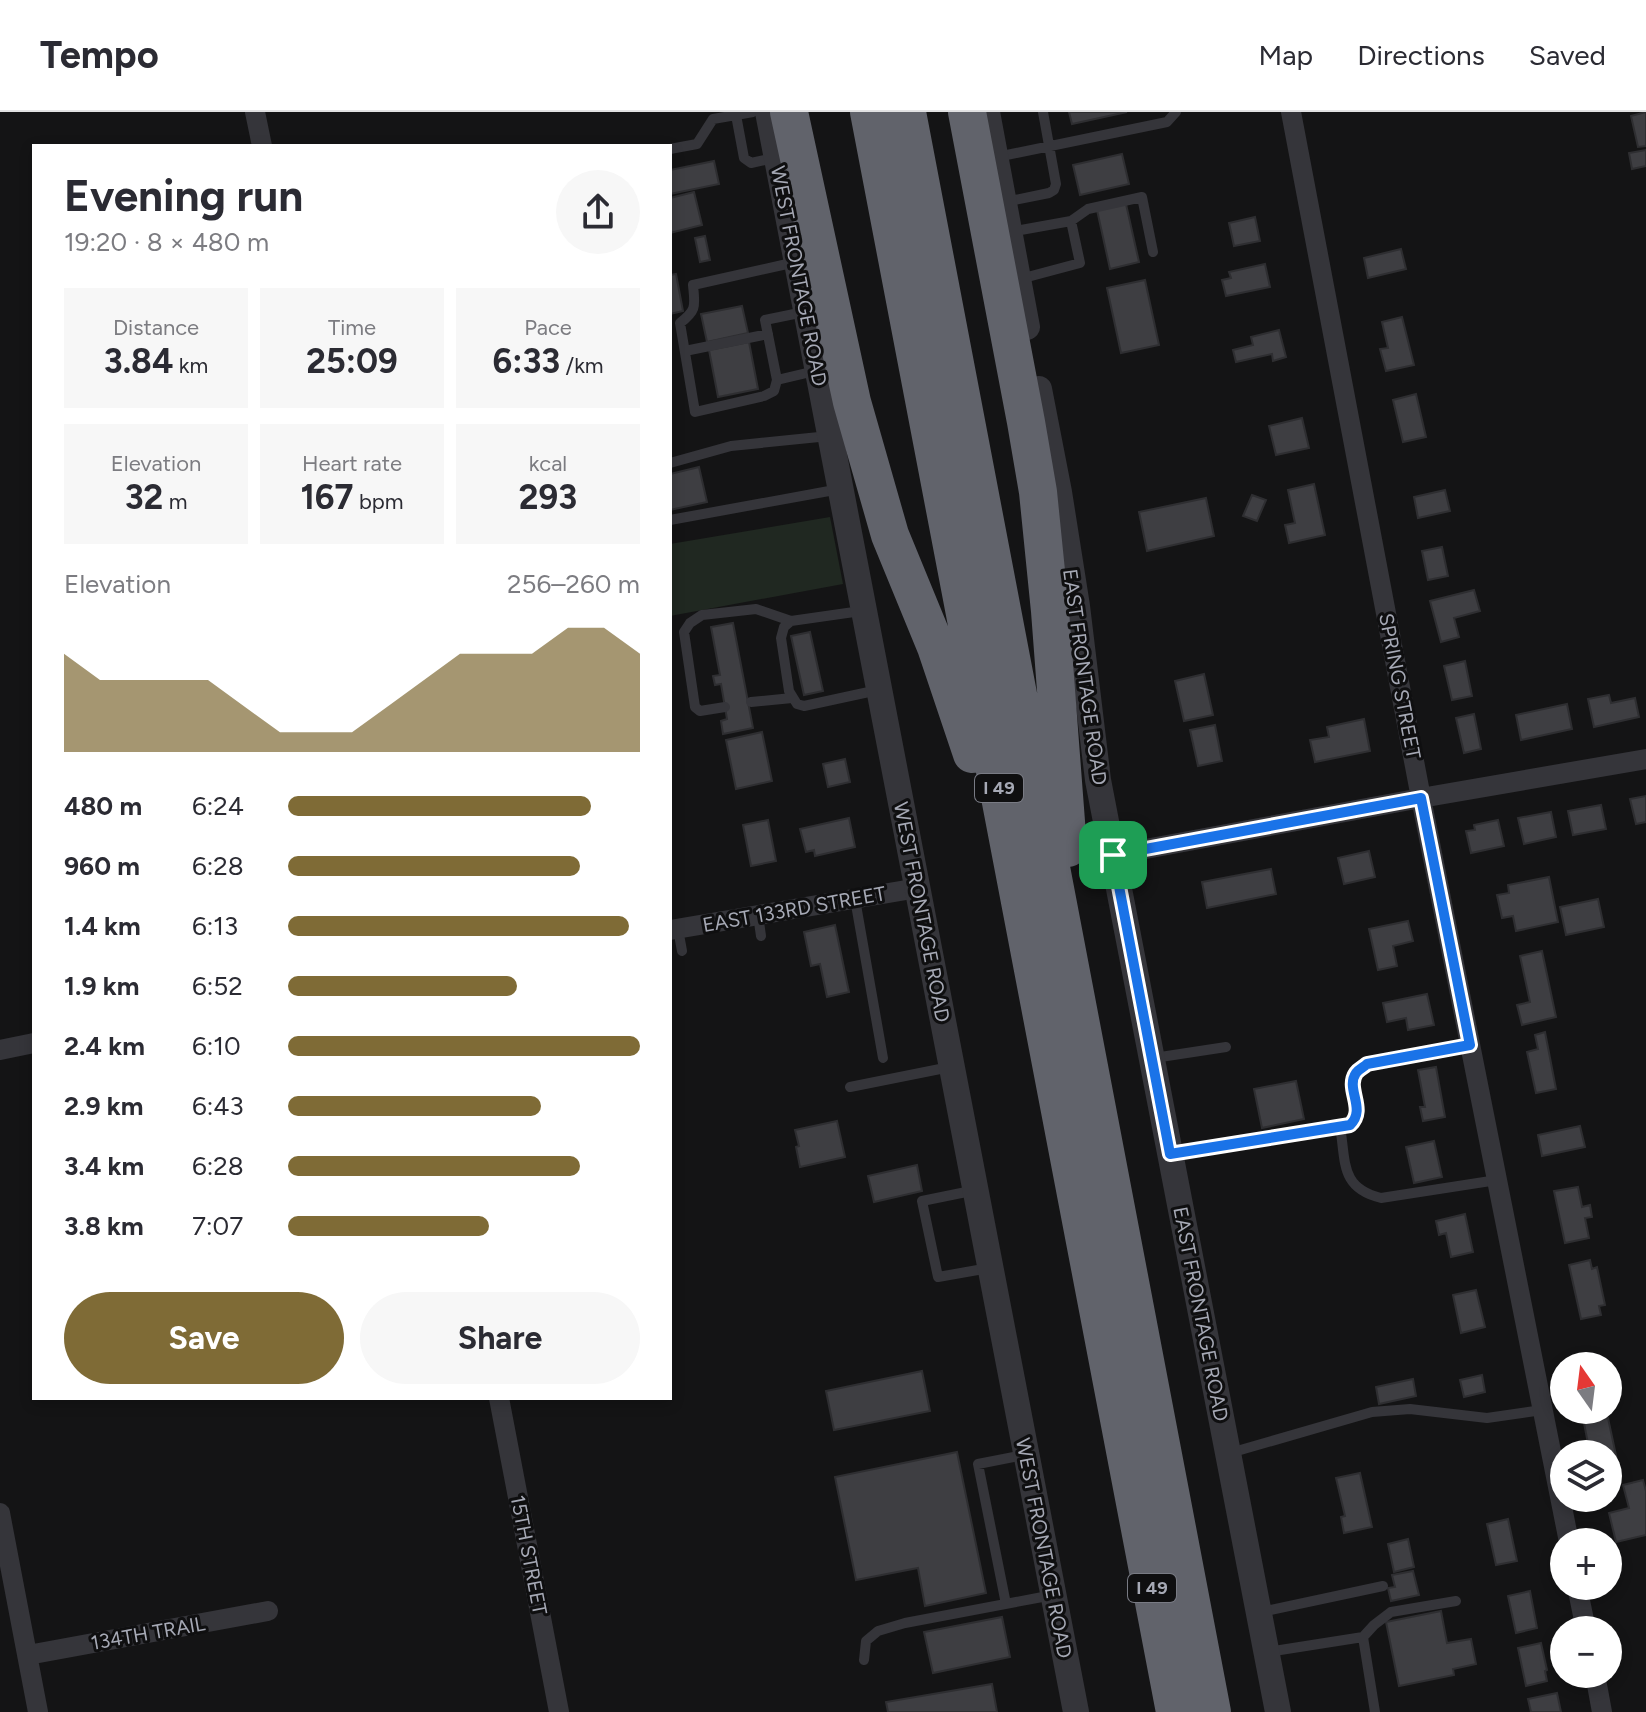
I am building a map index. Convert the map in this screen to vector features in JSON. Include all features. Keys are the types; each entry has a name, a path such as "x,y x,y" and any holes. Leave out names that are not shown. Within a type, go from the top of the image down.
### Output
{"highway":[{"path":"789,112 852,402 890,535 936,647 1021,903"},
{"name":"I 49","path":"869,112 1175,1712"},
{"name":"I 49","path":"907,112 1212,1712"},
{"path":"967,112 1026,422 1042,524 1072,889 1066,950"}],"street":[{"path":"255,112 262,144"},
{"name":"WEST FRONTAGE ROAD","path":"768,112 1076,1712"},
{"name":"EAST FRONTAGE ROAD","path":"987,112 1059,492 1081,633 1098,780 1278,1712"},
{"name":"SPRING STREET","path":"1291,112 1421,798 1566,1528"},
{"path":"1113,855 1646,759"},
{"name":"EAST 133RD STREET","path":"674,930 918,888"},
{"path":"0,1050 32,1043"},
{"name":"15TH STREET","path":"499,1400 559,1712"},
{"path":"0,1513 4,1551 38,1712"},
{"name":"134TH TRAIL","path":"28,1655 268,1611"},
{"path":"1598,1688 1602,1712"}],"lane":[{"path":"672,149 697,144 713,119 753,112"},
{"path":"1005,202 1054,190 1056,184 1043,112"},
{"path":"995,157 1167,122 1176,112"},
{"path":"736,115 744,158 751,163 776,158"},
{"path":"1010,232 1071,221 1088,209 1142,197 1153,252"},
{"path":"1018,279 1080,263 1071,221"},
{"path":"796,262 693,285 695,306 691,315 680,323 695,412 774,391 777,380 765,320 806,311"},
{"path":"685,351 768,334"},
{"path":"777,380 817,371"},
{"path":"672,462 731,446 829,436"},
{"path":"672,520 840,489"},
{"path":"725,707 700,711 695,707 684,632 690,623 702,615 756,609 791,621 863,611"},
{"path":"791,621 784,627 781,638 792,698 797,704 804,706 878,690"},
{"path":"751,702 792,698"},
{"path":"855,899 883,1058"},
{"path":"758,915 761,936"},
{"path":"674,930 682,951"},
{"path":"1170,1154 1350,1125 1356,1119 1357,1112 1353,1083 1356,1073 1367,1064 1470,1045"},
{"path":"1152,1058 1226,1047"},
{"path":"850,1087 952,1067"},
{"path":"1340,1126 1349,1177 1354,1187 1367,1195 1381,1198 1497,1180"},
{"path":"976,1190 922,1201 938,1277 991,1267"},
{"path":"1228,1454 1372,1412 1410,1409 1487,1418 1542,1410"},
{"path":"1006,1604 978,1464 1027,1455"},
{"path":"1259,1612 1383,1586"},
{"path":"864,1660 866,1641 878,1631 1053,1595"},
{"path":"1266,1652 1363,1637 1391,1612 1456,1601"},
{"path":"1363,1637 1375,1712"}],"shaded area":[{"path":"830,517 843,584 672,616 672,544"}],"building":[{"path":"1069,112 1127,112 1072,124"},
{"path":"1646,112 1646,146 1638,147 1631,116"},
{"path":"1646,150 1646,166 1632,169 1629,153"},
{"path":"1122,154 1129,184 1080,195 1073,165"},
{"path":"714,161 719,184 672,194 672,170"},
{"path":"694,192 702,225 672,232 672,198"},
{"path":"1126,204 1139,262 1110,269 1097,210"},
{"path":"1255,217 1260,241 1234,246 1229,223"},
{"path":"705,236 710,260 700,262 695,238"},
{"path":"1401,249 1406,269 1368,278 1364,258"},
{"path":"1265,264 1270,287 1226,296 1222,280 1231,278 1229,272"},
{"path":"676,274 683,311 672,314 672,275"},
{"path":"1145,280 1159,345 1121,353 1107,288"},
{"path":"742,306 748,333 707,342 701,314"},
{"path":"1402,317 1414,365 1386,371 1380,349 1388,348 1382,322"},
{"path":"1279,330 1286,357 1273,361 1272,354 1236,362 1233,350 1253,345 1251,337"},
{"path":"749,342 758,389 718,397 709,350"},
{"path":"1416,394 1426,437 1403,442 1393,400"},
{"path":"1302,418 1309,448 1276,455 1269,426"},
{"path":"699,467 707,502 672,510 672,474"},
{"path":"1314,484 1325,535 1289,543 1285,525 1295,523 1288,490"},
{"path":"1445,490 1450,511 1418,518 1414,497"},
{"path":"1252,495 1266,500 1257,521 1243,516"},
{"path":"1206,498 1214,536 1147,551 1139,512"},
{"path":"1442,547 1448,576 1428,580 1422,551"},
{"path":"1474,590 1480,611 1454,618 1459,637 1441,642 1430,601"},
{"path":"733,623 753,728 723,734 721,721 727,719 721,684 715,685 713,676 720,675 711,627"},
{"path":"810,632 823,691 804,695 791,636"},
{"path":"1465,661 1472,696 1452,700 1444,666"},
{"path":"1204,674 1213,715 1184,721 1175,681"},
{"path":"1609,695 1611,703 1635,698 1639,717 1594,727 1588,699"},
{"path":"1567,704 1572,729 1521,740 1516,715"},
{"path":"1474,714 1481,749 1464,753 1456,718"},
{"path":"1364,719 1370,751 1315,762 1310,740 1329,737 1327,727"},
{"path":"1215,725 1222,761 1198,766 1190,730"},
{"path":"762,732 772,781 736,789 726,740"},
{"path":"845,759 850,782 828,787 823,764"},
{"path":"1646,796 1646,822 1636,824 1630,799"},
{"path":"1601,805 1606,829 1573,835 1568,811"},
{"path":"1551,812 1556,837 1524,844 1518,818"},
{"path":"849,818 855,847 815,856 814,850 806,852 800,829"},
{"path":"768,820 776,861 751,866 743,825"},
{"path":"1498,820 1504,846 1471,853 1466,831 1475,830 1474,825"},
{"path":"1369,851 1375,877 1344,884 1338,858"},
{"path":"1271,869 1276,894 1207,908 1202,882"},
{"path":"1549,877 1558,922 1516,931 1513,916 1502,918 1497,895 1509,893 1508,885"},
{"path":"1598,899 1604,927 1566,935 1560,907"},
{"path":"1408,921 1413,941 1393,946 1397,966 1378,970 1369,929"},
{"path":"835,925 849,992 827,997 820,964 811,966 804,932"},
{"path":"1542,951 1556,1017 1522,1025 1517,1005 1530,1002 1520,956"},
{"path":"1427,994 1434,1025 1408,1030 1406,1018 1387,1022 1383,1003"},
{"path":"1545,1032 1556,1089 1536,1093 1527,1052 1538,1049 1535,1035"},
{"path":"1436,1067 1445,1117 1423,1121 1420,1107 1425,1107 1418,1070"},
{"path":"1296,1081 1304,1119 1262,1128 1254,1089"},
{"path":"837,1121 845,1157 800,1167 795,1130"},
{"path":"1580,1126 1585,1147 1542,1156 1538,1135"},
{"path":"1434,1141 1442,1177 1414,1183 1406,1147"},
{"path":"917,1165 922,1191 874,1202 868,1176"},
{"path":"1578,1187 1582,1207 1590,1205 1592,1217 1585,1218 1589,1238 1565,1243 1554,1191"},
{"path":"1465,1214 1473,1252 1451,1257 1446,1233 1439,1235 1436,1221"},
{"path":"1590,1260 1592,1269 1597,1267 1605,1305 1599,1306 1601,1315 1581,1319 1569,1265"},
{"path":"1476,1290 1485,1327 1461,1333 1453,1295"},
{"path":"922,1371 930,1411 834,1430 826,1391"},
{"path":"1482,1375 1485,1392 1464,1397 1460,1380"},
{"path":"1413,1379 1416,1396 1379,1404 1376,1387"},
{"path":"1584,1424 1609,1424 1613,1440 1587,1440"},
{"path":"957,1452 986,1593 925,1606 918,1568 856,1580 835,1477"},
{"path":"1360,1473 1372,1527 1344,1533 1341,1517 1345,1516 1336,1478"},
{"path":"1643,1480 1646,1535 1622,1541 1622,1528 1613,1528 1609,1513 1629,1508 1623,1485"},
{"path":"1508,1519 1517,1561 1496,1565 1487,1524"},
{"path":"1408,1539 1414,1567 1394,1572 1388,1544"},
{"path":"1413,1571 1419,1595 1391,1601 1388,1588 1395,1587 1392,1575"},
{"path":"1530,1591 1537,1628 1516,1633 1508,1596"},
{"path":"1441,1611 1447,1643 1471,1639 1476,1664 1453,1669 1454,1675 1399,1686 1386,1622"},
{"path":"1002,1617 1010,1657 933,1673 924,1632"},
{"path":"1541,1643 1547,1681 1526,1686 1518,1648"},
{"path":"992,1684 997,1712 888,1712 886,1702"},
{"path":"1557,1693 1561,1712 1531,1712 1528,1699"}],"route":[{"path":"1421,798 1470,1045 1367,1064 1356,1073 1353,1083 1357,1112 1356,1119 1350,1125 1170,1154 1113,855 1421,798"}]}
